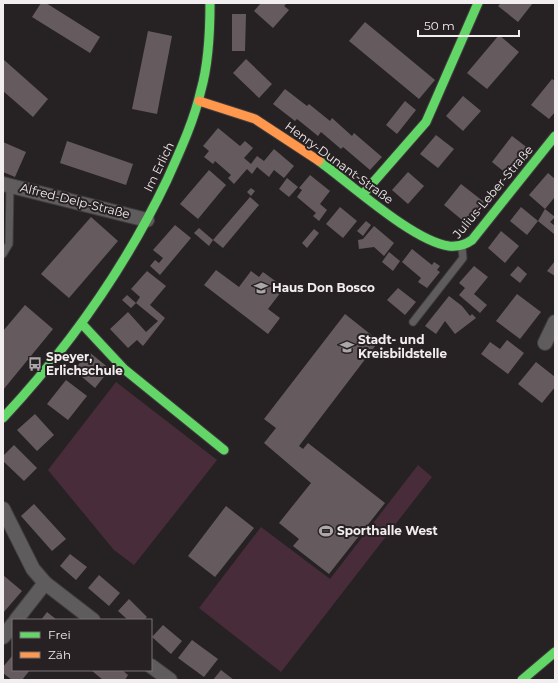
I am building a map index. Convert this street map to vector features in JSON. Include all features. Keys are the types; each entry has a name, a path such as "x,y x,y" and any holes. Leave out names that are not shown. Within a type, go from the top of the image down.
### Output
{"main road":[{"name":"Im Erlich","path":"3,418 42,375 83,325 133,247 147,220 183,147 199,100 207,61 210,3"},
{"path":"363,194 426,122 478,3"},
{"name":"Henry-Dunant-Straße","path":"199,100 260,122 363,194 394,218 422,236 442,245 453,247 462,246"},
{"name":"Julius-Leber-Straße","path":"462,246 472,240 555,136"},
{"path":"83,325 124,370 224,450"},
{"path":"522,680 555,652"}],"street":[{"name":"Alfred-Delp-Straße","path":"6,184 147,220"},
{"path":"545,343 555,322"},
{"path":"3,510 33,569 45,583 92,619"},
{"path":"17,619 45,583"},
{"path":"3,638 12,625"},
{"path":"152,667 170,680"}],"lane":[{"path":"3,254 9,244 6,184"},
{"name":"Julius-Leber-Straße","path":"413,322 463,258 462,246"}],"shaded area":[{"path":"116,382 217,460 134,565 114,550 48,470"},
{"path":"418,465 432,477 281,672 199,608 261,527 330,579"}],"building":[{"path":"41,3 46,3 100,37 90,53 32,17"},
{"path":"261,3 287,3 284,6 289,10 273,28 254,11"},
{"path":"501,3 533,3 518,22 498,6"},
{"path":"232,14 246,14 245,51 232,51"},
{"path":"365,22 435,80 419,99 349,41"},
{"path":"148,31 172,36 157,114 132,109"},
{"path":"499,35 519,52 487,89 467,73"},
{"path":"3,59 48,99 33,117 3,91"},
{"path":"246,59 272,84 259,98 233,73"},
{"path":"552,79 555,81 555,112 549,119 531,105"},
{"path":"285,89 307,106 309,104 330,121 332,118 352,136 354,133 382,157 370,170 343,147 341,149 321,132 318,136 297,119 295,121 273,104"},
{"path":"463,96 481,111 463,131 446,116"},
{"path":"405,101 416,110 397,134 386,125"},
{"path":"218,128 240,146 245,141 253,148 244,158 251,164 257,156 264,161 274,149 294,166 284,178 274,170 269,177 257,167 252,174 247,169 234,184 228,178 231,175 215,161 213,164 204,157 209,151 203,146"},
{"path":"436,135 454,149 438,168 420,154"},
{"path":"512,136 529,149 508,175 492,162"},
{"path":"67,141 133,164 126,185 60,163"},
{"path":"3,142 26,152 15,177 3,172"},
{"path":"209,170 226,185 198,219 180,204"},
{"path":"408,172 424,186 408,204 392,190"},
{"path":"548,173 555,179 555,199 554,198 545,209 529,195"},
{"path":"310,175 330,191 320,204 327,210 319,221 313,216 316,213 297,197 302,190 299,188"},
{"path":"287,178 298,187 289,197 279,189"},
{"path":"461,184 484,202 467,224 444,205"},
{"path":"251,188 255,191 251,196 247,192"},
{"path":"250,197 259,205 223,248 213,240"},
{"path":"340,207 357,221 343,238 326,224"},
{"path":"521,207 538,221 527,235 510,221"},
{"path":"545,209 555,217 550,222 555,226 554,234 538,221"},
{"path":"91,217 118,241 69,298 41,274"},
{"path":"366,221 371,225 363,236 357,231"},
{"path":"175,225 191,238 160,275 150,266 155,260 159,263 163,258 153,250"},
{"path":"374,226 394,243 384,256 374,247 359,249 358,240 363,239"},
{"path":"199,228 213,240 209,246 194,233"},
{"path":"314,229 319,233 307,248 302,243"},
{"path":"501,231 519,246 505,263 488,248"},
{"path":"412,249 432,265 434,262 440,266 437,270 440,272 427,288 418,282 421,278 402,262"},
{"path":"389,252 400,261 393,271 382,262"},
{"path":"555,261 555,276 547,271"},
{"path":"474,266 488,277 474,294 487,305 480,313 459,295 465,288 459,283"},
{"path":"518,266 527,274 520,283 510,275"},
{"path":"216,270 239,287 251,271 259,277 263,272 278,283 274,287 281,292 268,309 280,318 268,334 204,285"},
{"path":"147,271 166,286 150,305 165,318 143,346 137,340 128,348 110,329 128,312 146,332 158,321 136,303 140,297 131,289"},
{"path":"398,288 416,302 405,315 387,300"},
{"path":"517,294 541,312 520,339 496,321"},
{"path":"127,295 136,303 131,308 122,300"},
{"path":"449,296 462,306 470,316 472,314 476,318 455,334 445,321 436,334 425,326"},
{"path":"25,305 53,329 3,390 3,331"},
{"path":"345,314 379,341 299,446 303,449 308,443 385,503 329,574 293,546 299,539 279,523 311,483 264,443 276,428 264,419"},
{"path":"507,340 524,353 508,374 481,354 490,342 500,349"},
{"path":"89,352 110,369 95,388 74,370"},
{"path":"536,362 555,377 555,387 542,403 518,384"},
{"path":"66,380 87,396 68,420 47,404"},
{"path":"35,414 54,435 37,451 17,430"},
{"path":"14,445 37,468 24,481 3,461 3,456"},
{"path":"34,504 66,539 52,551 21,516"},
{"path":"226,506 254,528 215,577 188,556"},
{"path":"70,554 87,567 76,580 60,566"},
{"path":"3,575 22,591 3,613"},
{"path":"99,575 120,593 109,606 88,588"},
{"path":"129,599 147,617 145,619 127,619 118,611"},
{"path":"47,612 56,619 42,619"},
{"path":"163,625 182,641 171,654 152,637"},
{"path":"192,640 218,659 204,677 178,658"},
{"path":"12,656 12,671 29,671 22,680 12,680 3,673 3,667"},
{"path":"221,670 234,680 213,680"},
{"path":"92,671 123,671 128,675 125,680 103,680"}],"traffic: fast":[{"path":"3,418 51,363 73,335 114,275 151,213 182,147 198,102 206,69 210,25 210,3"},
{"path":"363,194 426,122 478,3"},
{"path":"319,161 400,223 434,242 455,246 472,240 555,136"},
{"path":"83,325 124,369 224,450"},
{"path":"522,680 555,652"}],"traffic: slow":[{"path":"199,101 255,119 319,161"}],"place":[{"name":"Haus Don Bosco","path":"261,288"},
{"name":"Stadt- und Kreisbildstelle","path":"347,347"},
{"name":"Speyer, Erlichschule","path":"35,364"},
{"name":"Sporthalle West","path":"326,531"}]}
